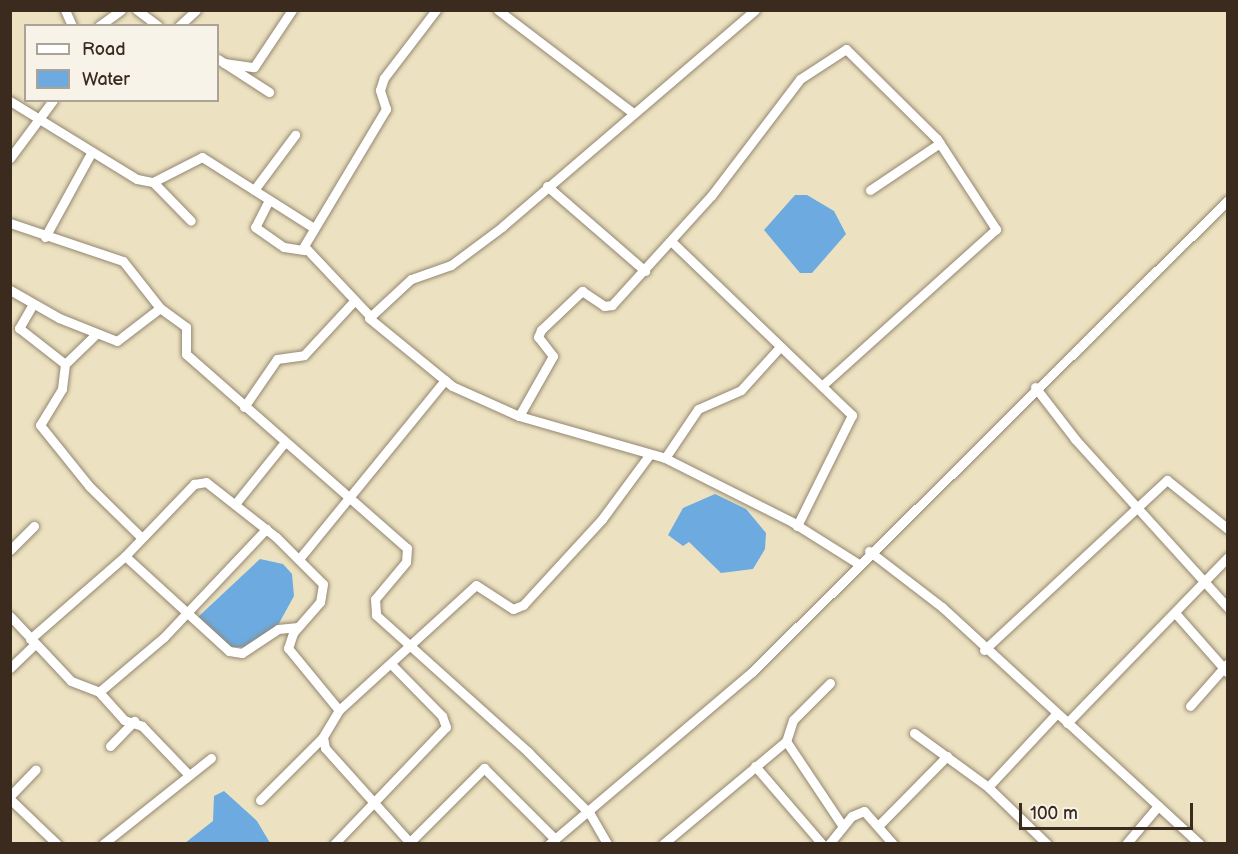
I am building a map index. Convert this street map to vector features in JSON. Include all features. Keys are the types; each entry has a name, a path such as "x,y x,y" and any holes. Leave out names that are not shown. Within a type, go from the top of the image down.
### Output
{"street":[{"path":"65,10 71,24"},
{"path":"102,24 121,10"},
{"path":"137,10 155,24"},
{"path":"181,24 196,10"},
{"path":"221,61 254,67 292,10"},
{"path":"304,250 314,228 386,109 380,90 384,78 436,10"},
{"path":"498,10 632,112"},
{"path":"368,314 411,279 460,258 632,112 700,62 755,10"},
{"path":"519,416 553,356 538,337 541,330 582,291 608,307 672,242 800,79 837,52 854,53 940,142 996,229 824,384"},
{"path":"221,61 269,92"},
{"path":"10,101 38,122 91,153 137,179 153,182 191,221"},
{"path":"10,158 52,102"},
{"path":"254,190 295,135"},
{"path":"870,190 940,142"},
{"path":"45,237 91,153"},
{"path":"153,182 195,156 314,228"},
{"path":"547,186 645,271"},
{"path":"270,200 255,227 284,247 304,250 368,314 372,323 445,380 519,416 665,458 797,526 857,563"},
{"path":"323,737 329,754 411,843 484,768 552,841 590,813 753,672 869,551 1227,200"},
{"path":"10,223 45,237 123,261 160,308 187,330 186,354 409,552 372,604 376,615 590,813 607,843"},
{"path":"672,242 779,348 824,384 849,409 853,422 797,526"},
{"path":"10,290 33,304 96,334 117,341 160,308"},
{"path":"244,407 277,359 304,355 354,301"},
{"path":"33,304 19,328 65,364"},
{"path":"96,334 65,364 62,389 41,429 142,538"},
{"path":"665,458 698,409 741,390 779,348"},
{"path":"299,560 445,380"},
{"path":"1035,387 1140,510 1207,582 1227,608"},
{"path":"235,504 284,443"},
{"path":"260,800 323,737 339,710 411,649 476,585 513,609 524,605 602,519 650,454"},
{"path":"984,650 1140,510 1167,480 1227,529"},
{"path":"10,668 33,641 125,556 200,481 235,504 266,529 325,588 298,627 288,648 339,710"},
{"path":"10,550 34,526"},
{"path":"99,692 118,681 266,529"},
{"path":"869,551 942,607 984,650 1200,843"},
{"path":"125,556 184,614 235,653 278,629 298,627"},
{"path":"1067,723 1207,582 1227,557"},
{"path":"1176,614 1226,668 1190,706"},
{"path":"10,616 71,681 99,692 121,717 134,721 189,776"},
{"path":"334,843 446,727 442,716 392,665"},
{"path":"663,843 786,741 793,720 830,683"},
{"path":"988,788 1056,714"},
{"path":"110,746 134,721"},
{"path":"914,733 988,788 1047,843"},
{"path":"786,741 842,825"},
{"path":"879,825 947,756"},
{"path":"103,843 211,758"},
{"path":"755,766 822,843"},
{"path":"36,769 10,798 57,843"},
{"path":"1126,843 1158,806"},
{"path":"829,843 842,825 864,812 879,825 893,843"}],"water":[{"path":"795,195 807,195 834,211 846,234 812,273 800,273 764,230"},
{"path":"715,494 746,509 766,533 765,549 753,569 721,573 689,542 683,546 668,535 683,508"},
{"path":"260,559 283,564 292,574 294,596 277,627 249,647 227,647 198,617"},
{"path":"224,791 257,821 270,843 185,843 213,821 214,796"}]}
